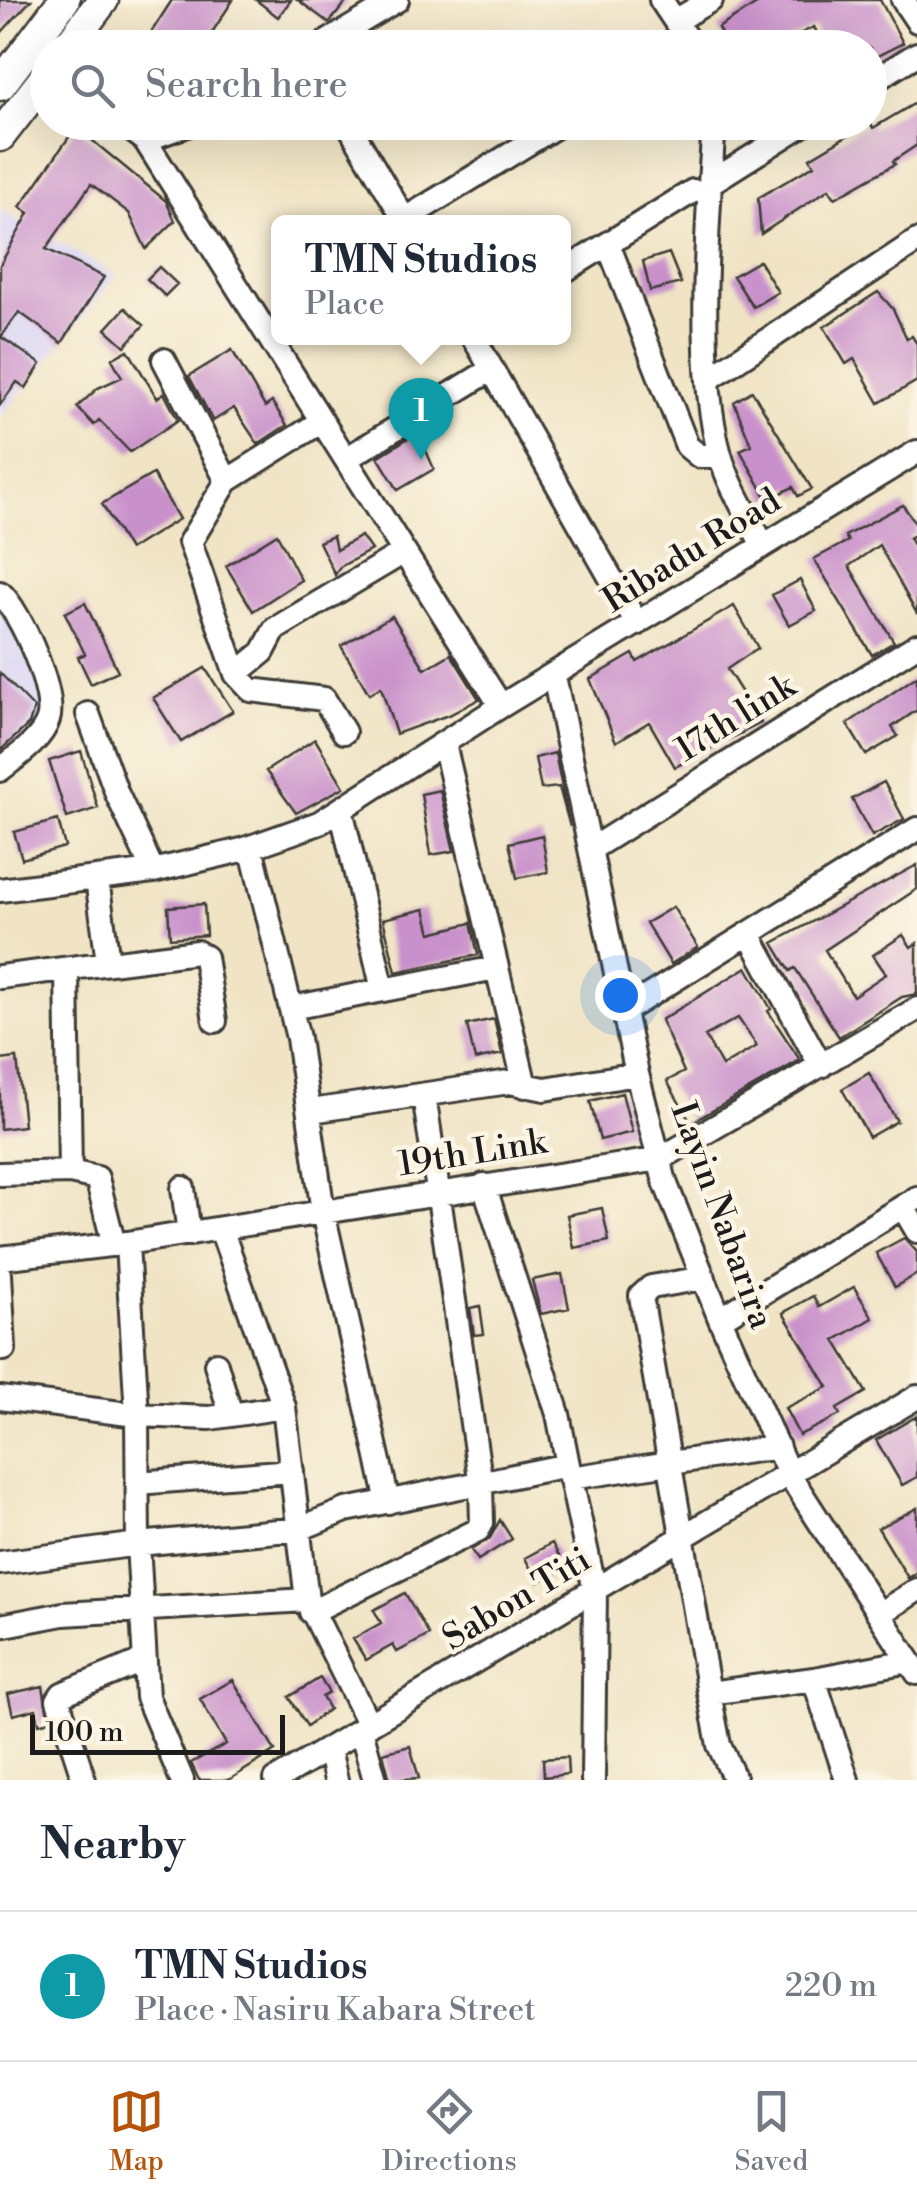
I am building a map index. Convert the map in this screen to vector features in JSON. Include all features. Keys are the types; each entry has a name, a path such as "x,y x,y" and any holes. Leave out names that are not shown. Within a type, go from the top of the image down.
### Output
{"main road":[{"path":"41,30 64,0"},
{"path":"80,30 103,0"},
{"path":"0,84 30,45"},
{"path":"0,136 30,97"}],"street":[{"path":"346,30 397,0"},
{"path":"661,0 680,30"},
{"path":"675,21 711,0"},
{"path":"903,0 917,21"},
{"path":"887,73 917,54"},
{"path":"145,140 271,340"},
{"path":"358,140 401,215"},
{"path":"415,215 535,140"},
{"path":"711,140 702,187 710,378 720,456 763,546"},
{"path":"571,267 778,140"},
{"path":"710,378 917,241"},
{"path":"608,244 687,446 699,456 720,456"},
{"path":"274,345 501,706"},
{"path":"478,345 637,624"},
{"path":"164,360 227,481"},
{"path":"346,459 492,369"},
{"path":"322,421 227,481 190,542 236,674 251,690 324,699 344,732"},
{"name":"Ribadu Road","path":"0,890 153,871 251,847 319,822 917,452"},
{"path":"236,674 263,652 276,629 404,552"},
{"path":"0,592 12,603 50,694 48,720 30,746 0,770"},
{"name":"17th link","path":"591,848 917,645"},
{"name":"Layin Nabarira","path":"554,676 637,1074 660,1159 720,1319 790,1476 913,1667"},
{"path":"88,714 117,794 153,871"},
{"path":"444,744 524,1086"},
{"path":"341,809 383,990"},
{"path":"624,1011 917,829"},
{"path":"251,847 291,1008 311,1111 324,1212 388,1502"},
{"path":"97,879 108,962"},
{"path":"749,934 821,1066"},
{"path":"0,977 201,954 215,1021"},
{"path":"291,1008 496,968"},
{"path":"67,969 70,1172"},
{"name":"19th Link","path":"0,1258 189,1234 660,1159 917,1009"},
{"path":"311,1111 509,1082 546,1089 637,1074"},
{"path":"0,1626 62,1614 140,1608 309,1606 478,1530 482,1523 481,1485 424,1094"},
{"path":"0,1174 70,1172 97,1178 120,1244 137,1415 142,1661 147,1697 182,1780"},
{"path":"484,1184 558,1414 595,1592 593,1780"},
{"path":"182,1188 189,1234"},
{"path":"720,1319 910,1202 917,1231"},
{"path":"220,1229 284,1407 309,1606 365,1728 375,1780"},
{"path":"0,1274 4,1349"},
{"path":"704,1278 651,1287 641,1294 680,1542 709,1693 720,1745 735,1780"},
{"path":"216,1364 231,1415"},
{"path":"0,1398 180,1419 284,1407"},
{"name":"Sabon Titi","path":"276,1780 917,1398"},
{"path":"0,1562 299,1529 346,1510 481,1485 569,1472 667,1465 778,1447"},
{"path":"136,1482 292,1471"},
{"path":"879,1614 917,1590"},
{"path":"84,1780 58,1700 62,1694 142,1661"},
{"path":"709,1693 913,1667"},
{"path":"814,1679 847,1780"},
{"path":"330,1748 336,1780"}],"shaded area":[{"path":"0,210 117,275 0,417"},
{"path":"0,601 66,705 0,755"}],"building":[{"path":"0,0 31,0 0,34"},
{"path":"172,0 233,0 214,30 153,30"},
{"path":"256,0 291,0 278,17"},
{"path":"298,0 348,0 329,23"},
{"path":"763,0 880,0 903,43 887,51 887,30 718,28"},
{"path":"917,102 917,145 893,161 895,164 835,198 829,189 761,234 758,198 814,165 810,158 840,140 887,140 887,120"},
{"path":"67,140 92,140 166,201 175,221 146,249 129,213 91,184 46,249 104,277 62,343 19,312 1,337 41,364 26,388 17,382 0,405 0,265 29,213 20,207"},
{"path":"669,253 681,283 650,291 643,261"},
{"path":"759,261 778,292 753,307 733,276"},
{"path":"159,267 177,284 165,296 147,279"},
{"path":"878,292 893,309 907,339 912,336 917,344 917,381 879,403 854,359 846,364 824,327"},
{"path":"125,308 144,325 125,346 106,329"},
{"path":"128,350 157,398 164,393 178,420 130,452 99,420 94,425 77,407 98,388 122,377 112,359"},
{"path":"232,350 265,407 272,402 287,425 258,444 234,408 213,421 189,376"},
{"path":"752,391 812,489 798,496 793,487 768,500 740,450 751,445 734,402"},
{"path":"418,432 434,469 398,490 378,457"},
{"path":"153,474 179,519 129,550 102,504"},
{"path":"903,505 917,526 917,534 909,538 917,552 917,614 879,545 849,566 894,642 872,655 814,559 848,541 845,536"},
{"path":"277,534 301,580 253,611 226,566"},
{"path":"333,536 336,550 361,536 371,550 340,567 335,575 319,542"},
{"path":"800,580 816,611 789,625 772,595"},
{"path":"85,603 118,671 91,684 78,657 85,654 65,613"},
{"path":"734,606 758,648 727,669 761,723 675,767 649,722 616,742 590,679 633,654 637,662"},
{"path":"392,616 425,669 451,654 479,699 396,734 381,687 369,694 341,646"},
{"path":"205,668 233,711 181,742 153,698"},
{"path":"0,673 34,708 29,724 0,751"},
{"path":"917,676 917,710 892,727 898,736 866,755 847,724"},
{"path":"315,739 344,787 296,813 266,771"},
{"path":"81,751 98,808 67,818 49,761"},
{"path":"555,753 570,827 559,787 541,789 535,758"},
{"path":"884,782 904,819 872,836 852,799"},
{"path":"440,790 454,851 431,855 421,794"},
{"path":"58,820 65,847 22,859 14,832"},
{"path":"542,835 548,872 517,878 509,843"},
{"path":"917,865 917,889 825,950 853,996 886,974 873,955 903,935 911,947 917,943 917,994 902,997 839,1037 795,968 790,971 773,943"},
{"path":"204,904 206,935 170,938 168,907"},
{"path":"673,907 698,947 671,964 646,923"},
{"path":"425,909 431,933 471,923 478,955 396,972 383,919"},
{"path":"747,967 771,1009 768,1011 800,1060 691,1123 667,1081 684,1072 661,1020","holes":["738,1018 757,1046 722,1066 705,1036"]},
{"path":"494,1019 502,1054 475,1060 467,1025"},
{"path":"17,1058 24,1126 0,1129 0,1060"},
{"path":"869,1073 897,1121 869,1137 842,1089"},
{"path":"622,1093 632,1132 600,1140 590,1101"},
{"path":"602,1208 609,1241 574,1248 567,1215"},
{"path":"904,1238 917,1252 917,1274 895,1287 876,1253"},
{"path":"562,1274 569,1308 541,1314 532,1280"},
{"path":"854,1287 873,1318 835,1340 866,1392 837,1409 840,1415 799,1435 785,1408 828,1387 783,1313 813,1296 819,1307"},
{"path":"480,1306 484,1334 474,1335 470,1308"},
{"path":"917,1416 917,1477 902,1485 876,1440"},
{"path":"917,1508 917,1573 908,1578 878,1528"},
{"path":"500,1520 512,1539 478,1560 471,1550 490,1538"},
{"path":"552,1543 565,1567 538,1582 525,1558"},
{"path":"405,1593 429,1635 397,1652 393,1645 366,1660 353,1639 381,1623 374,1610"},
{"path":"320,1678 329,1693 322,1697 329,1709 307,1726 289,1697"},
{"path":"233,1680 275,1751 229,1780 199,1780 191,1763 226,1744 200,1699"},
{"path":"43,1686 49,1721 39,1724 36,1709 13,1715 8,1694"},
{"path":"410,1746 419,1778 390,1780 383,1753"},
{"path":"567,1757 568,1774 544,1777 543,1759"}],"place":[{"name":"TMN Studios","path":"421,460"}]}
